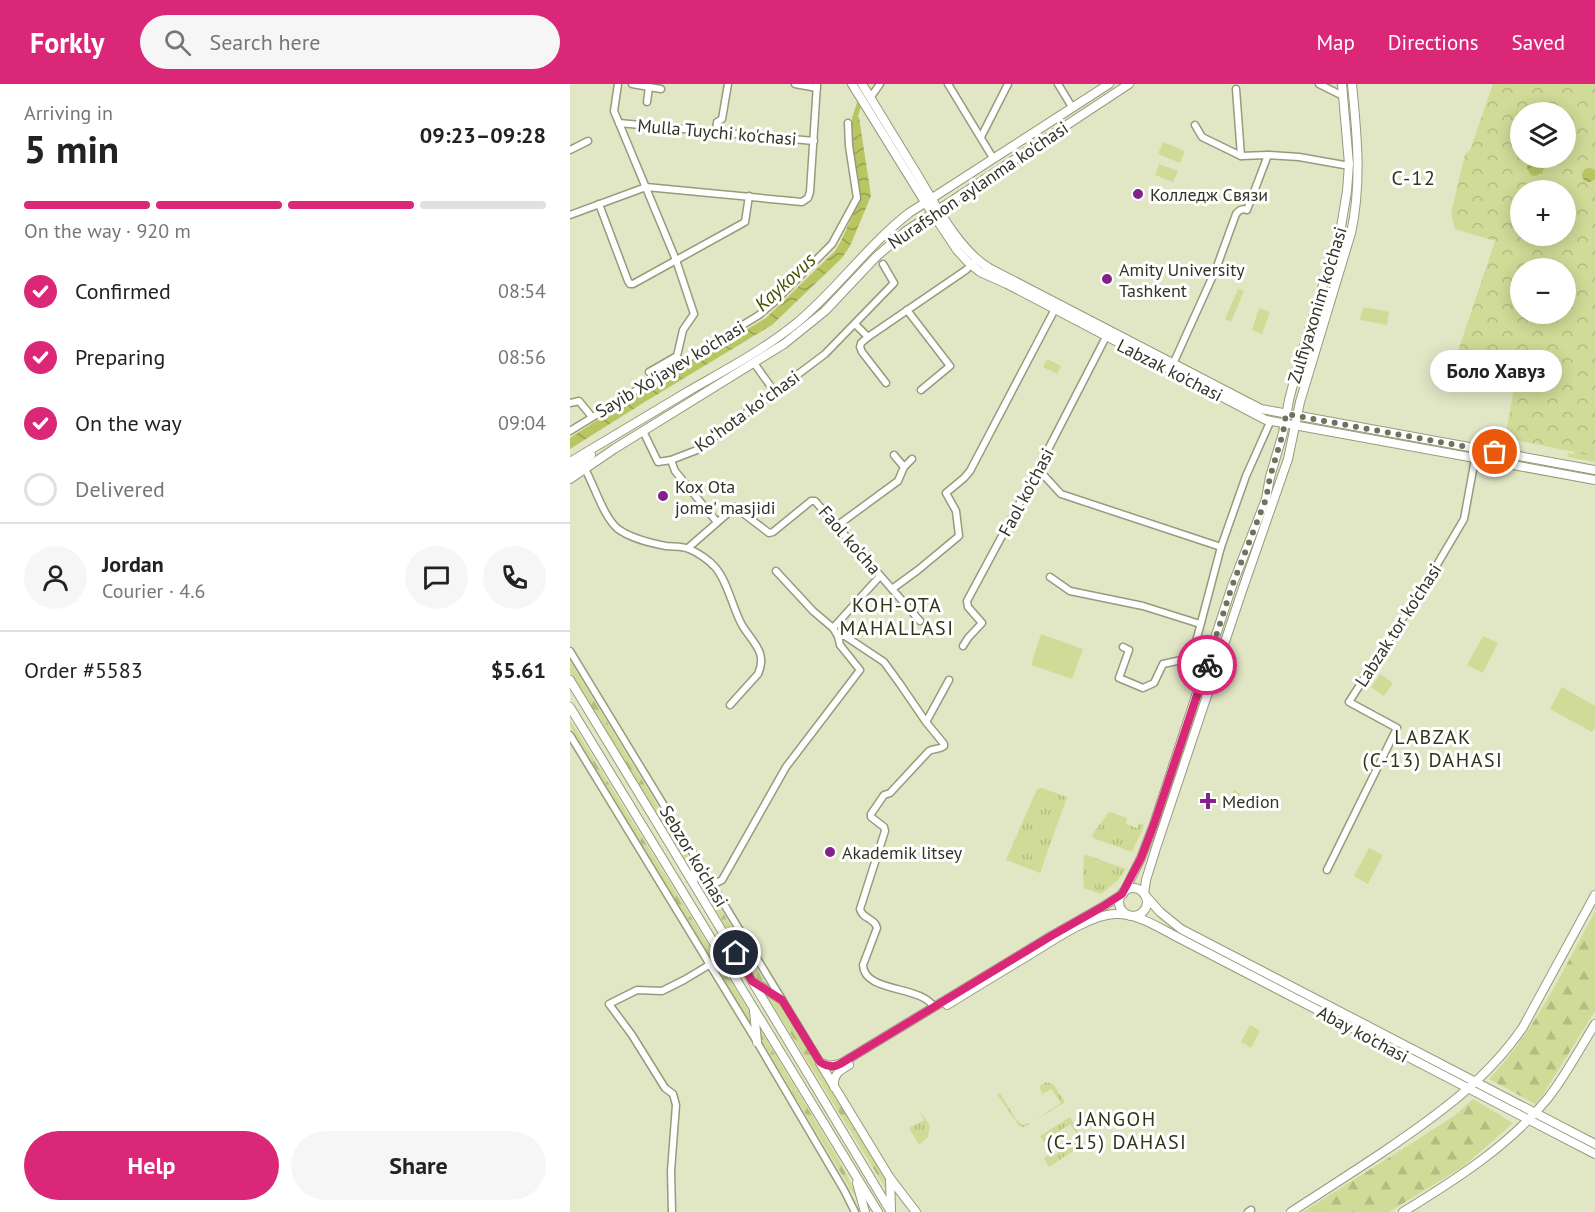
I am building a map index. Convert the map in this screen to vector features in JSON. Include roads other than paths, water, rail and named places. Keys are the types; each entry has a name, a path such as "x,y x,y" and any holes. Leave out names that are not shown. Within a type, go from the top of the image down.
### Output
{"main road":[{"name":"Labzak ko'chasi","path":"852,84 858,94 867,98"},
{"name":"Labzak ko'chasi","path":"862,84 867,98 957,250 984,273 1285,419"},
{"name":"Nurafshon aylanma ko'chasi","path":"570,462 772,342 814,308 894,225 928,200 1109,84"},
{"name":"Nurafshon aylanma ko'chasi","path":"570,481 643,430 784,344 840,297 862,271 891,243 935,211 1129,84"},
{"name":"Zulfiyaxonim ko'chasi","path":"1122,894 1141,858 1154,824 1232,586 1266,499 1297,369 1338,235 1354,164 1342,84"},
{"name":"Zulfiyaxonim ko'chasi","path":"1144,894 1156,848 1291,451 1300,402 1349,239 1356,205 1352,84"},
{"path":"1343,96 1354,97"},
{"path":"1061,114 1060,122 1067,125"},
{"path":"1346,204 1356,205"},
{"path":"1338,235 1349,239"},
{"name":"Labzak ko'chasi","path":"973,262 989,268 1260,417 1478,448 1595,470"},
{"path":"855,265 861,266 862,271"},
{"name":"Labzak ko'chasi","path":"1297,421 1313,428 1595,480"},
{"path":"1291,451 1297,436 1313,428"},
{"path":"570,471 619,434"},
{"path":"1573,475 1575,466"},
{"name":"Sebzor ko‘chasi","path":"570,680 891,1212"},
{"path":"570,708 581,698"},
{"name":"Sebzor ko‘chasi","path":"570,708 878,1212"},
{"path":"693,882 696,859"},
{"path":"820,1062 829,1066 840,1064 1126,891 1134,889 1144,894 1147,903 1139,915 1119,914 1098,917 1056,939 838,1072 834,1078 834,1087"},
{"path":"1122,894 1120,907 1130,916"},
{"name":"Abay ko'chasi","path":"1144,894 1160,912 1181,929 1261,976 1468,1089 1595,1154"},
{"path":"1291,1212 1427,1122 1476,1083 1523,1027 1595,895"},
{"name":"Abay ko'chasi","path":"1130,916 1261,976 1595,1144"},
{"path":"716,947 728,939"},
{"path":"752,981 782,1000"},
{"path":"754,1009 757,1042"},
{"path":"1403,1212 1476,1165 1527,1119 1549,1096 1595,1024"},
{"name":"Sebzor ko‘chasi","path":"820,1062 890,1178 916,1212"},
{"path":"854,1173 865,1212"},
{"path":"890,1178 891,1212"}],"street":[{"path":"618,84 614,108 676,260 694,314 683,330 676,365"},
{"path":"632,84 661,89"},
{"path":"716,132 717,122 722,119 728,84"},
{"path":"570,215 646,187 802,202 808,198 810,192 817,86 795,84"},
{"path":"867,98 880,84"},
{"path":"948,84 993,158"},
{"path":"981,137 1008,84"},
{"path":"1058,84 1072,107"},
{"path":"1319,84 1343,96"},
{"path":"647,102 649,87"},
{"path":"1236,89 1241,156"},
{"name":"Mulla Tuychi ko'chasi","path":"619,123 814,141"},
{"name":"Sayib Xo'jayev ko'chasi","path":"570,430 759,315 834,242 858,195 849,146 849,123"},
{"path":"1195,125 1202,137 1241,156 1299,157 1344,165 1354,164"},
{"path":"570,150 588,141"},
{"path":"1173,364 1216,269 1236,214 1244,209 1247,210 1268,155"},
{"path":"599,204 630,284 633,284 745,222 749,196"},
{"path":"886,383 860,347 861,343 973,262"},
{"name":"Koʻhota koʻchasi","path":"671,460 697,450 825,354 894,283 883,264"},
{"path":"892,589 958,536 956,511 946,493 970,471 1055,309"},
{"path":"907,310 950,366 921,390"},
{"path":"855,324 868,337"},
{"name":"Faol ko'chasi","path":"963,646 982,623 968,607 967,601 1038,469 1107,333"},
{"path":"649,372 677,356"},
{"path":"754,363 774,392"},
{"path":"570,403 579,401 592,417"},
{"path":"1123,647 1129,650 1119,678 1143,688 1154,683 1163,664 1181,661 1190,656 1195,648 1221,548 1246,476 1271,420"},
{"path":"643,430 657,461 671,460 675,471 717,522"},
{"name":"Labzak tor ko'chasi","path":"1327,870 1397,728 1349,702 1464,519 1478,448"},
{"path":"894,455 904,467"},
{"path":"838,525 898,481 904,467 912,459"},
{"path":"585,469 607,514 617,528 651,543 688,548 708,560 716,568 742,625 758,646 761,657 760,671 730,705"},
{"path":"1038,469 1061,494 1221,548"},
{"name":"Faol ko'cha","path":"688,548 735,507 765,531 771,533 814,501 838,525 920,621"},
{"path":"712,885 722,880 786,767 860,669 840,645 838,636 832,628 776,571"},
{"path":"832,628 880,576"},
{"path":"1050,578 1070,591 1143,606 1200,624"},
{"path":"838,636 845,636 884,662 926,722 943,742 944,746 929,751 890,793 884,795 870,814 884,827 885,831 860,909 862,915 875,922 877,928 863,965 867,977 927,999 934,1007"},
{"name":"Sebzor ko‘chasi","path":"570,651 820,1062"},
{"path":"926,722 949,680"},
{"path":"570,735 757,1042 855,1212"},
{"path":"672,1212 671,1171 676,1105 674,1094 665,1088 632,1035 609,1004 637,990 662,991 709,965"}],"water":[{"path":"852,116 859,117 871,196 850,246 842,258 772,325 570,449 570,438 636,395 766,318 835,251 861,197 852,142"},
{"path":"1527,168 1544,168 1536,176 1531,175"},
{"path":"1589,168 1594,170 1596,175 1594,180 1589,182 1584,180 1582,175 1584,170"}],"waterway":[{"name":"Kaykovus","path":"855,123 865,86"}],"place":[{"name":"Колледж Связи","path":"1138,194"},
{"name":"Amity University Tashkent","path":"1107,279"},
{"name":"Боло Хавуз","path":"1495,452"},
{"name":"Kox Ota jome' masjidi","path":"663,496"},
{"name":"Medion","path":"1208,801"},
{"name":"Akademik litsey","path":"830,852"}],"district":[{"name":"C-12","path":"1414,178"},
{"name":"KOH-OTA MAHALLASI","path":"897,616"},
{"name":"LABZAK (C-13) DAHASI","path":"1433,748"},
{"name":"JANGOH (C-15) DAHASI","path":"1117,1130"}]}
